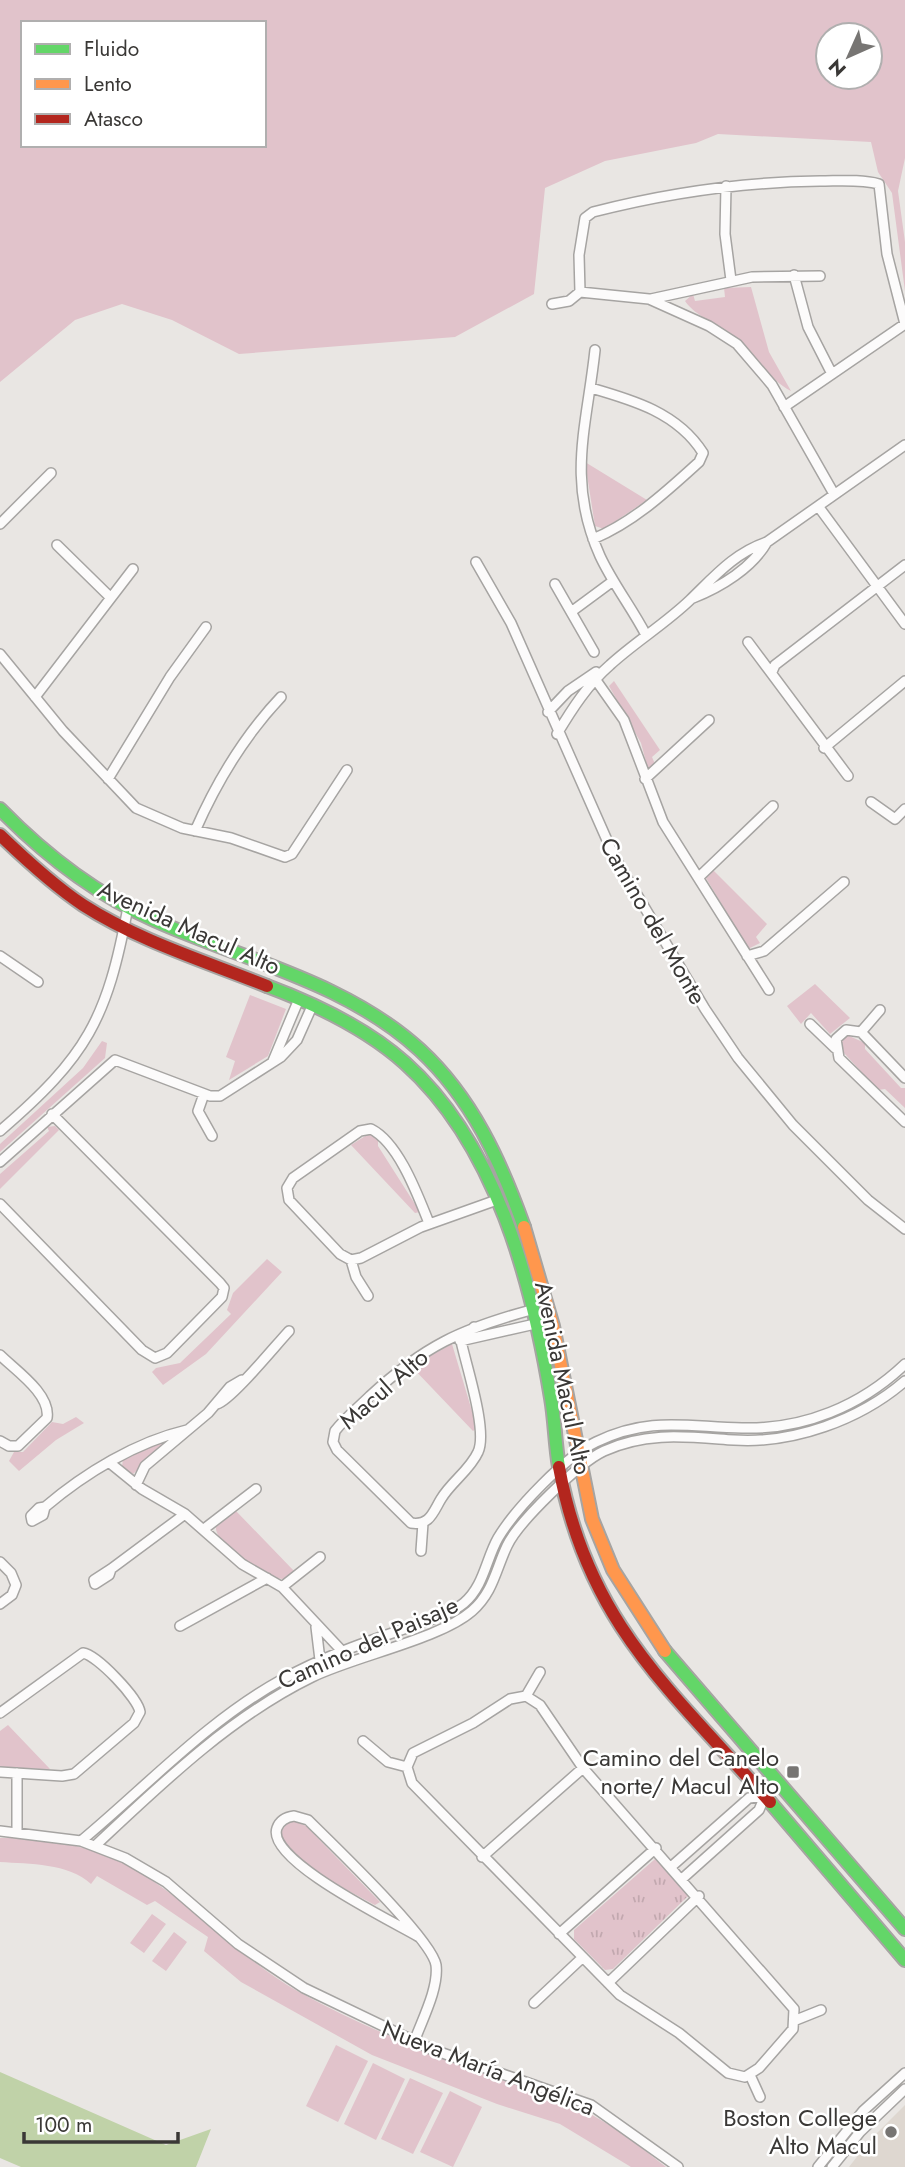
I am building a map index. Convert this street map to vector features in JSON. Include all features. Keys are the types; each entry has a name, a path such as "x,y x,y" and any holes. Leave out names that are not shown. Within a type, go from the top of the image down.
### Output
{"street":[{"path":"580,292 582,236 585,218 593,212 653,198 726,186 872,182 881,188 887,254 905,324 784,407"},
{"path":"726,186 725,234 731,280"},
{"path":"794,275 808,327 832,374"},
{"path":"649,299 731,280 794,275 820,276"},
{"path":"686,314 679,303 688,290"},
{"path":"552,304 569,301 580,292 649,299 686,314 737,344 760,368 834,494"},
{"path":"595,350 591,388 583,422 580,457 582,491 593,539 613,581 646,635"},
{"path":"591,388 649,406 679,427 703,453 699,462 649,505 621,525 593,539"},
{"path":"548,712 568,691 594,677 691,599 712,590 744,568 767,542 905,445"},
{"path":"0,524 51,472"},
{"path":"818,506 905,624"},
{"path":"57,545 110,597"},
{"name":"Camino del Monte","path":"476,562 511,623 557,734 624,876 726,1041 793,1125 869,1200 905,1229"},
{"path":"772,672 775,665 905,565"},
{"path":"35,697 133,569"},
{"path":"571,612 613,581"},
{"path":"555,584 594,652"},
{"path":"108,779 163,687 206,627"},
{"path":"748,642 824,748 848,776"},
{"path":"0,654 35,697 136,808 163,821 231,838 285,857 292,854 347,770"},
{"path":"557,734 594,677"},
{"path":"594,677 624,720 663,822 769,990"},
{"path":"824,748 905,681"},
{"path":"195,831 226,768 250,732 281,697"},
{"path":"645,779 709,720"},
{"path":"871,802 889,818 895,819 905,809"},
{"path":"699,877 773,806"},
{"path":"0,810 0,816"},
{"name":"Avenida Macul Alto","path":"0,810 60,864 128,907 348,998 402,1034 449,1080 474,1114 494,1152 526,1239 556,1342 577,1460 598,1535 619,1581 643,1623 679,1671 780,1783 905,1929"},
{"name":"Avenida Macul Alto","path":"0,835 75,899 124,927 313,1004 382,1043 427,1083 465,1136 494,1200 535,1324 551,1398 561,1476 580,1544 614,1618 650,1669 765,1796 905,1961"},
{"path":"747,957 764,951 844,882"},
{"path":"0,1131 51,1086 82,1047 108,993 128,907"},
{"path":"0,956 38,982"},
{"path":"272,1063 299,999"},
{"path":"0,1162 115,1059 204,1094 220,1096 272,1063 299,1036 313,1004"},
{"path":"861,1032 880,1010"},
{"path":"810,1024 835,1048 841,1060 905,1122"},
{"path":"286,1029 299,1036"},
{"path":"835,1048 836,1039 844,1031 852,1029 861,1032 905,1079"},
{"path":"204,1094 198,1111 212,1136"},
{"path":"0,1204 142,1350 155,1358 167,1353 222,1297 220,1283 52,1114"},
{"path":"429,1223 410,1180 390,1147 375,1130 360,1131 293,1178 286,1191 289,1200 328,1242 351,1260 361,1258 429,1223 494,1200"},
{"path":"351,1260 356,1277 368,1296"},
{"name":"Macul Alto","path":"461,1341 480,1429 480,1448 442,1497 430,1518 423,1523 411,1523 337,1450 333,1439 338,1427 398,1370 440,1342 474,1327 531,1310"},
{"name":"Macul Alto","path":"440,1342 461,1341 535,1324"},
{"name":"Macul Alto","path":"461,1341 474,1327"},
{"path":"136,1485 145,1466 217,1404 231,1397 242,1380 289,1331"},
{"path":"0,1355 42,1398 48,1412 47,1418 18,1446 9,1446 0,1441"},
{"name":"Camino del Paisaje","path":"81,1841 236,1709 320,1660 442,1615 464,1603 477,1587 505,1528 577,1460 613,1435 648,1426 684,1423 755,1428 807,1420 867,1394 905,1364"},
{"name":"Camino del Paisaje","path":"577,1460 651,1437 682,1435 749,1440 803,1433 856,1414 905,1381"},
{"path":"45,1507 82,1478 187,1430"},
{"path":"110,1463 136,1485 185,1514 242,1564 282,1587 342,1651"},
{"name":"Camino del Paisaje","path":"96,1845 235,1724 265,1703 321,1673 452,1624 472,1611 492,1586 511,1539 561,1476"},
{"path":"204,1529 256,1489"},
{"path":"111,1569 185,1514"},
{"path":"421,1551 423,1523"},
{"path":"282,1587 320,1557"},
{"path":"0,1562 11,1573 16,1585 12,1595 0,1604"},
{"path":"180,1626 267,1578"},
{"path":"316,1626 320,1660"},
{"path":"0,1713 83,1653 94,1657 136,1700 140,1708 134,1723 79,1771 62,1776 0,1772"},
{"path":"526,1696 540,1672"},
{"path":"526,1696 540,1705 583,1768 699,1896 786,1998 794,2009 796,2020 790,2034 750,2075 739,2077 728,2073 679,2034 628,2001 608,1983 412,1783 407,1767 410,1757 417,1751 473,1723 510,1699 526,1696"},
{"path":"363,1741 388,1762 407,1767"},
{"path":"482,1857 583,1768"},
{"path":"17,1773 17,1831"},
{"path":"682,1878 759,1810 765,1796 780,1783"},
{"path":"672,1866 749,1798 765,1796"},
{"path":"414,2042 436,1971 434,1956 419,1937 308,1820 298,1816 282,1821 276,1835 278,1844 285,1852 331,1886 419,1937"},
{"name":"Nueva María Angélica","path":"0,1831 17,1831 96,1845 166,1882 238,1944 283,1975 343,2010 414,2042 591,2105 678,2167"},
{"path":"559,1934 656,1848"},
{"path":"608,1983 699,1896"},
{"path":"534,2003 583,1957"},
{"path":"796,2020 821,2010"},
{"path":"818,2167 863,2111 905,2073"},
{"path":"750,2075 760,2097"},
{"path":"832,2167 860,2132 905,2089"}],"shaded area":[{"path":"0,2072 166,2145 211,2129 196,2167 21,2167 0,2158"},
{"name":"Boston College Alto Macul","path":"905,2105 905,2167 849,2167 870,2140"}],"green space":[{"path":"0,0 905,0 905,158 898,191 905,242 905,291 892,193 878,172 871,142 718,134 696,143 605,161 545,188 534,294 455,337 239,354 172,320 122,304 75,320 0,382"},
{"path":"751,287 769,352 791,391 775,380 741,342 707,320 685,301 693,294 695,301 725,297 724,288"},
{"path":"585,462 647,500 604,529 595,526"},
{"path":"614,681 660,750 652,757 655,764 648,769 641,743 609,686"},
{"path":"713,870 767,924 756,937 760,943 748,949 706,878"},
{"path":"815,984 850,1018 830,1034 811,1013 801,1024 787,1006"},
{"path":"250,995 286,1009 268,1056 229,1080 235,1061 226,1057"},
{"path":"847,1035 865,1043 865,1049 901,1088 905,1088 905,1108 885,1089 878,1090 844,1053 841,1039"},
{"path":"102,1041 107,1043 105,1058 0,1152 0,1144 83,1068"},
{"path":"55,1126 59,1130 0,1189 0,1174 49,1131 47,1127"},
{"path":"370,1133 378,1139 378,1146 420,1212 415,1213 351,1145"},
{"path":"267,1259 282,1272 206,1354 163,1385 152,1372 156,1368 180,1363 231,1314 227,1310 233,1293"},
{"path":"452,1344 477,1428 473,1431 411,1366"},
{"path":"76,1417 84,1423 56,1440 19,1471 9,1461 14,1452 23,1452 52,1422 63,1424"},
{"path":"172,1439 133,1474 122,1467 123,1459"},
{"path":"236,1511 294,1571 284,1579 266,1574 243,1560 223,1542 216,1527"},
{"path":"8,1725 50,1769 0,1768 0,1731"},
{"path":"294,1821 306,1826 380,1902 375,1905 351,1892 294,1853 285,1843 281,1832 287,1823"},
{"path":"0,1838 58,1842 114,1859 163,1888 251,1960 299,1992 345,2016 416,2047 579,2109 602,2120 666,2167 631,2167 560,2124 497,2104 372,2055 241,1982 204,1951 208,1937 155,1901 147,1905 97,1876 91,1884 60,1868 0,1862"},
{"path":"655,1859 687,1891 688,1896 613,1969 605,1970 574,1939 574,1930"},
{"path":"152,1914 166,1924 144,1953 130,1943"},
{"path":"174,1932 187,1942 166,1971 152,1961"},
{"path":"336,2045 368,2061 338,2122 306,2106"},
{"path":"373,2063 405,2079 376,2140 344,2124"},
{"path":"410,2078 443,2093 413,2154 381,2139"},
{"path":"450,2091 482,2107 453,2167 420,2152"}],"traffic: fast":[{"path":"0,809 53,857 111,898 154,920 327,990 360,1007 420,1050 455,1089 483,1132 524,1227"},
{"path":"267,986 339,1018 390,1050 437,1096 464,1133 505,1217 520,1262 543,1354 559,1467"},
{"path":"665,1651 905,1929"},
{"path":"770,1802 905,1960"}],"traffic: slow":[{"path":"524,1227 553,1326 592,1519 613,1570 665,1651"}],"traffic: jam":[{"path":"0,835 61,889 104,918 173,950 267,986"},
{"path":"559,1467 572,1522 590,1570 612,1612 638,1651 668,1688 770,1802"}],"place":[{"name":"Camino del Canelo norte/ Macul Alto","path":"793,1772"},
{"name":"Boston College Alto Macul","path":"891,2132"}]}
